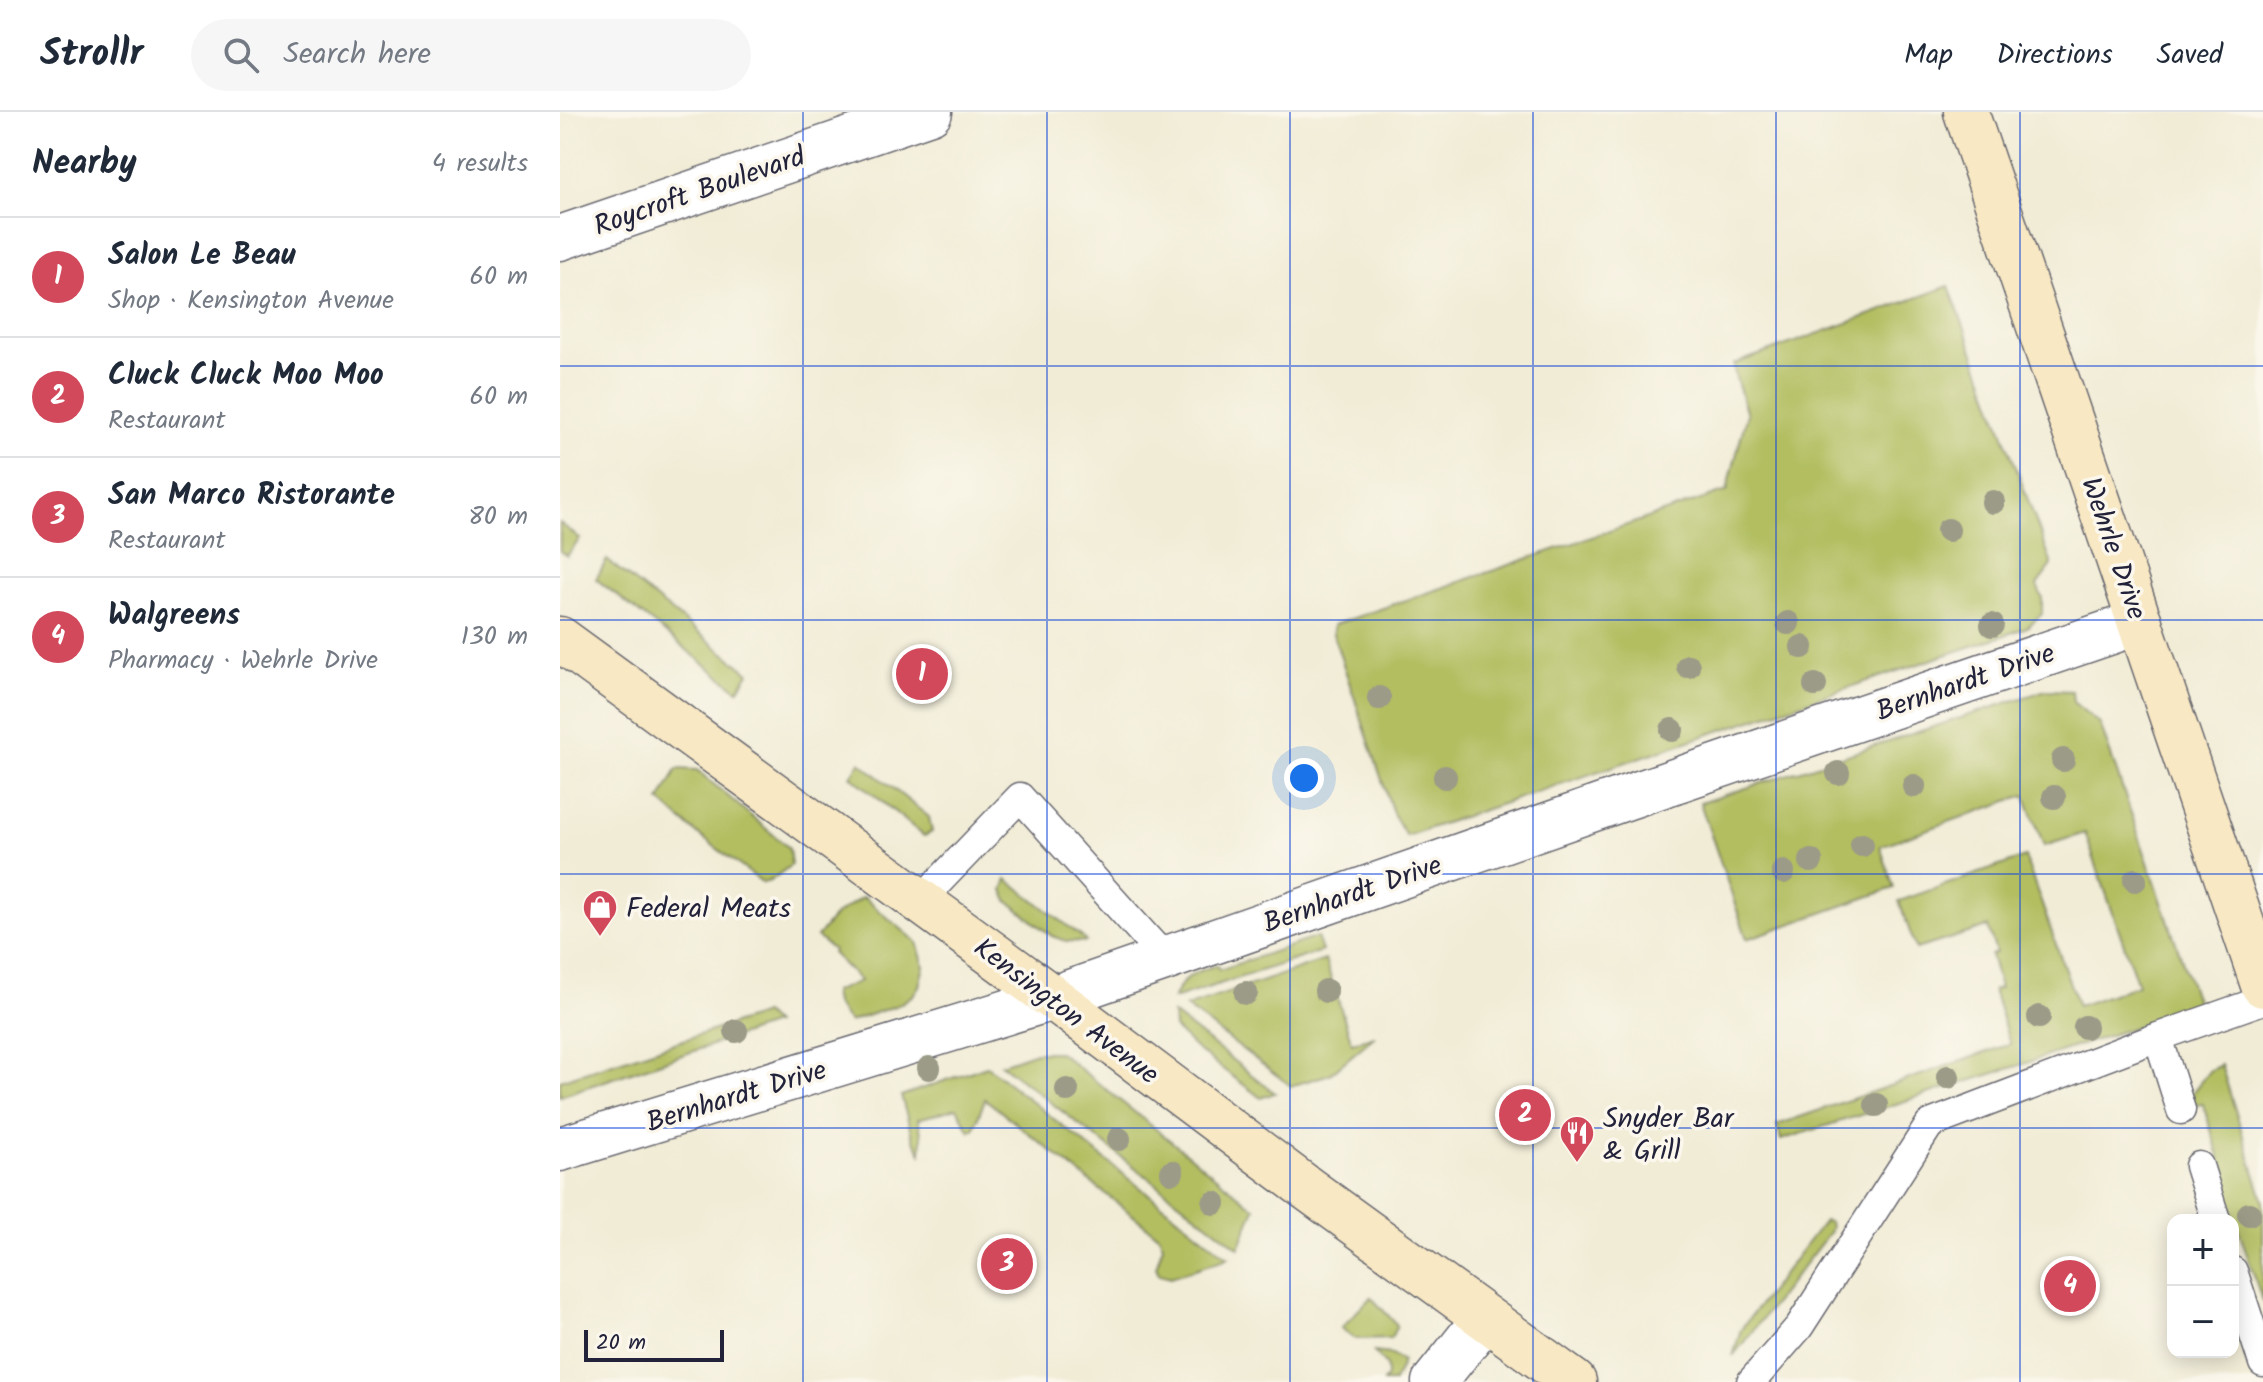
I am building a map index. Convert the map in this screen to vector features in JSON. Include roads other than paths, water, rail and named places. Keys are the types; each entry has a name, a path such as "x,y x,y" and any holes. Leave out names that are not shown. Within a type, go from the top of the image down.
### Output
{"street":[{"name":"Roycroft Boulevard","path":"560,238 930,112"},
{"name":"Wehrle Drive","path":"1966,112 2263,985"},
{"name":"Bernhardt Drive","path":"560,1149 1053,998 2140,622"},
{"name":"Kensington Avenue","path":"560,639 1574,1382"},
{"path":"1434,1382 1485,1318"}],"lane":[{"path":"920,901 1020,797 1165,958"},
{"path":"1751,1382 1799,1327 1930,1124 2263,1000"},
{"path":"2158,1037 2181,1110"},
{"path":"2199,1166 2214,1214"},
{"path":"2238,1286 2263,1363"}],"place":[{"name":"Salon Le Beau","path":"922,674"},
{"name":"Federal Meats","path":"600,938"},
{"name":"Cluck Cluck Moo Moo","path":"1525,1115"},
{"name":"Snyder Bar & Grill","path":"1577,1164"},
{"name":"San Marco Ristorante","path":"1007,1264"},
{"name":"Walgreens","path":"2070,1286"}]}
